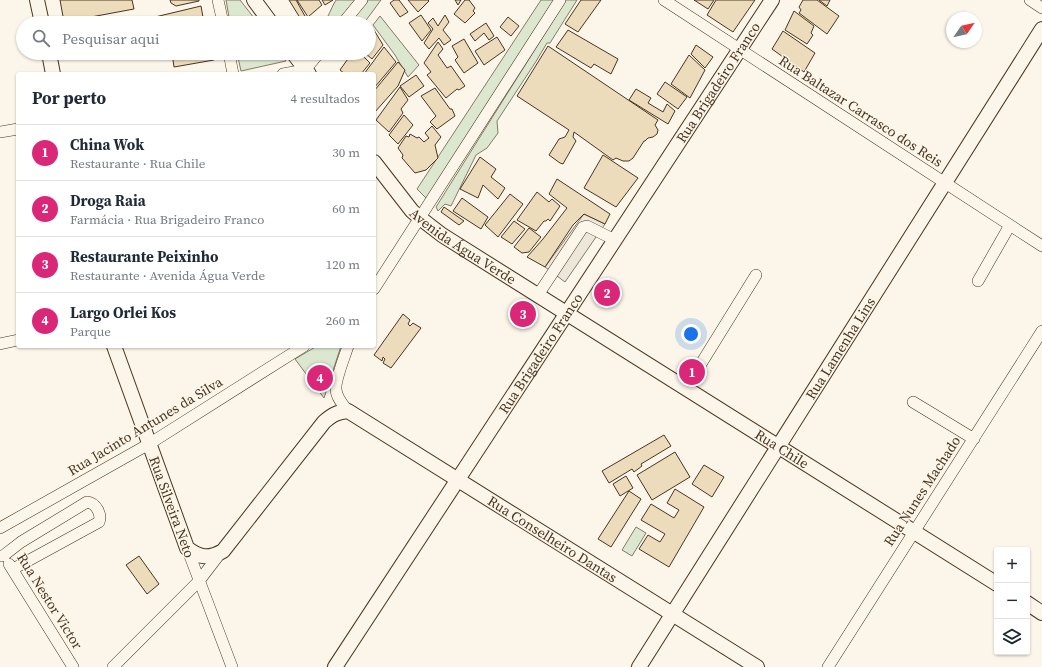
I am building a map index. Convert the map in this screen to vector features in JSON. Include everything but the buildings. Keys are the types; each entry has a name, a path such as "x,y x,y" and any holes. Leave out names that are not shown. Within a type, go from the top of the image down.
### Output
{"main road":[{"path":"37,0 40,16"},
{"path":"254,0 266,16"},
{"name":"Rua Brigadeiro Franco","path":"338,665 772,0"},
{"name":"Rua Lamenha Lins","path":"639,667 1042,29"},
{"path":"50,60 53,72"},
{"path":"298,60 307,72"},
{"name":"Avenida Água Verde","path":"376,165 404,202 420,218 442,235 567,314"},
{"name":"Rua Chile","path":"567,314 995,583"},
{"name":"Rua Silveira Neto","path":"115,348 187,548"},
{"path":"187,548 193,553 208,557 216,555 223,550 324,422 338,412 348,411"},
{"name":"Rua Conselheiro Dantas","path":"348,411 757,667"},
{"path":"1030,605 1042,613"}],"street":[{"path":"218,0 221,16"},
{"path":"349,16 362,0"},
{"path":"376,286 560,0"},
{"name":"Rua Baltazar Carrasco dos Reis","path":"664,0 1042,246"},
{"path":"1030,0 1042,8"},
{"path":"231,60 234,72"},
{"path":"307,72 315,60"},
{"path":"0,132 16,129"},
{"path":"978,281 1010,225"},
{"path":"538,295 583,227 587,226 615,240"},
{"path":"686,388 756,276"},
{"name":"Rua Nunes Machado","path":"828,667 1042,331"},
{"path":"0,344 16,340"},
{"name":"Rua Jacinto Antunes da Silva","path":"0,528 149,444 301,348"},
{"path":"347,348 336,383 336,390 338,398 348,411"},
{"path":"913,402 974,438"},
{"path":"1,555 87,502 94,505 101,514 99,522 13,569"},
{"name":"Rua Silveira Neto","path":"187,548 232,667"},
{"path":"113,667 200,580 223,550"},
{"name":"Rua Nestor Victor","path":"1,555 13,569 73,667"}],"green space":[{"path":"226,0 240,0 253,16 229,16"},
{"path":"336,0 360,0 347,16 328,16"},
{"path":"368,0 381,0 369,16 355,16"},
{"path":"541,0 560,0 433,205 417,189"},
{"path":"566,0 577,0 550,43 547,43 497,121 498,133 487,148 476,155 451,206 445,204 438,211 436,207"},
{"path":"380,16 419,65 408,77 395,55 376,29 376,21"},
{"path":"239,60 286,61 241,71"},
{"path":"314,348 340,348 324,398 295,359"},
{"path":"636,527 646,533 632,556 622,550"}],"shaded area":[{"path":"584,214 605,224 565,282 545,267"}],"place":[{"name":"Droga Raia","path":"607,293"},
{"name":"Restaurante Peixinho","path":"523,314"},
{"name":"China Wok","path":"692,372"},
{"name":"Largo Orlei Kos","path":"320,378"}]}
